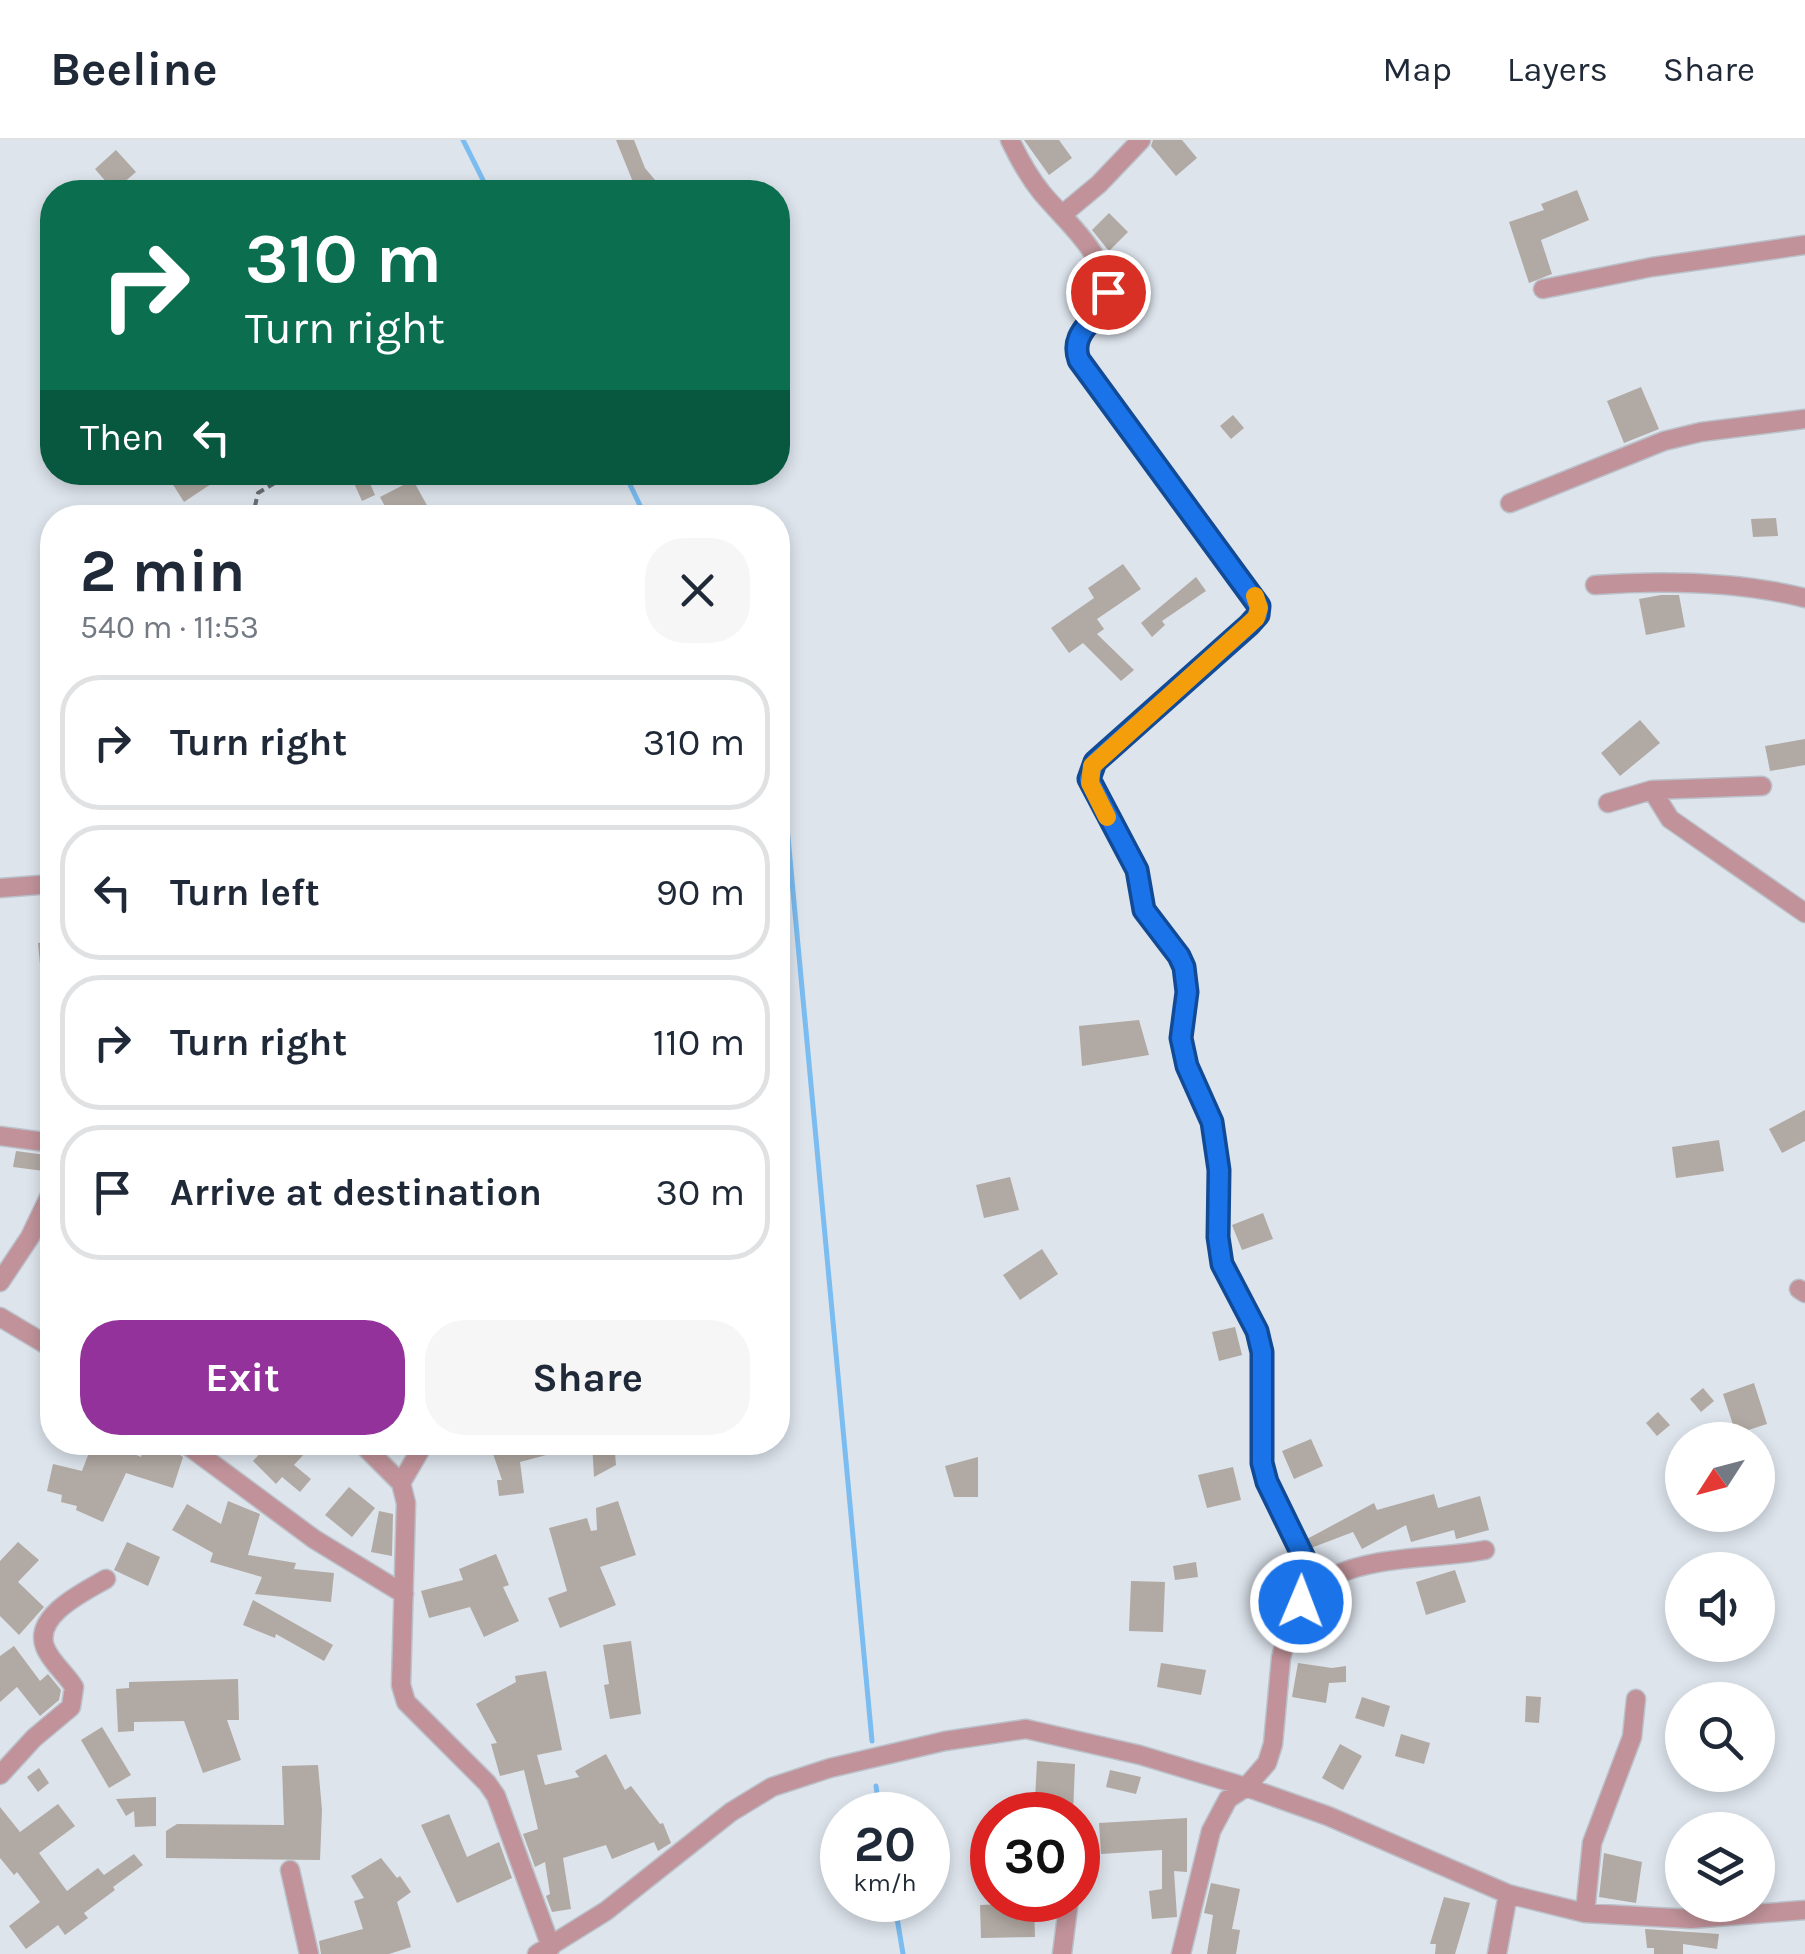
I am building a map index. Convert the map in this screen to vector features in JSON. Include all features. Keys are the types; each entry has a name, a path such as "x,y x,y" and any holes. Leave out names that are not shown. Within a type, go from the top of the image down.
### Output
{"street":[{"path":"1010,140 1029,175 1074,225 1096,259 1108,292 1105,303 1077,338 1075,350 1079,360 1259,606 1258,615 1249,625 1095,762 1089,779 1137,870 1144,910 1184,967 1187,992 1181,1038 1187,1066 1212,1122 1219,1170 1218,1237 1222,1264 1257,1331 1262,1352 1262,1463 1267,1482 1306,1562 1307,1574 1282,1658 1273,1744 1267,1763 1246,1787 1228,1799 1211,1831 1181,1954"},
{"path":"1063,214 1142,140"},
{"path":"1543,289 1652,267 1805,246"},
{"path":"1510,503 1664,441 1700,432 1805,419"},
{"path":"1596,585 1655,580 1770,589 1805,598"},
{"path":"1608,803 1652,790 1762,786"},
{"path":"1652,790 1670,819 1805,913"},
{"path":"0,888 40,885"},
{"path":"0,1136 40,1141"},
{"path":"0,1282 40,1217"},
{"path":"0,1317 40,1341"},
{"path":"200,1455 314,1540 404,1594"},
{"path":"373,1455 400,1483 406,1503 401,1685 406,1702 487,1782 496,1796 544,1950 606,1911 731,1812 772,1787 887,1754 1026,1729 1140,1755 1246,1787 1328,1816 1508,1894 1585,1914 1691,1919 1805,1910"},
{"path":"400,1483 416,1455"},
{"path":"1301,1602 1332,1578 1358,1568 1484,1550"},
{"path":"0,1775 34,1738 71,1707 74,1687 45,1648 44,1636 63,1604 106,1579"},
{"path":"1585,1914 1592,1844 1632,1737 1636,1699"},
{"path":"290,1870 308,1954"},
{"path":"1497,1954 1508,1894"},
{"path":"1062,1954 1067,1922"}],"path":[{"path":"255,505 258,493 271,485"}],"building":[{"path":"616,140 634,140 645,168 655,180 632,180"},
{"path":"1024,140 1059,140 1072,158 1049,175"},
{"path":"1153,140 1182,140 1197,158 1176,176 1151,146"},
{"path":"116,150 136,172 127,180 104,180 95,169"},
{"path":"1577,190 1589,220 1541,240 1552,274 1529,283 1509,222 1544,210 1541,204"},
{"path":"1109,213 1128,232 1109,251 1092,230"},
{"path":"1641,387 1659,429 1624,443 1607,401"},
{"path":"1233,415 1244,428 1231,439 1220,426"},
{"path":"173,485 210,485 184,502"},
{"path":"355,485 371,485 375,495 362,501"},
{"path":"403,485 416,485 427,505 384,505 380,497"},
{"path":"1776,518 1778,536 1753,537 1751,519"},
{"path":"1123,564 1141,589 1097,619 1104,629 1097,634 1134,670 1121,681 1083,643 1069,653 1051,628 1094,598 1088,588"},
{"path":"1196,577 1206,591 1162,621 1165,625 1152,637 1141,623"},
{"path":"1679,595 1685,627 1646,635 1639,599"},
{"path":"1640,720 1660,743 1620,776 1601,753"},
{"path":"1805,739 1805,765 1770,771 1765,746"},
{"path":"1139,1020 1149,1055 1082,1066 1079,1026"},
{"path":"1805,1110 1805,1141 1782,1153 1769,1129"},
{"path":"1719,1140 1724,1171 1676,1178 1672,1147"},
{"path":"16,1151 40,1154 40,1170 13,1167"},
{"path":"1010,1177 1019,1210 984,1218 976,1185"},
{"path":"1263,1213 1273,1239 1242,1250 1232,1225"},
{"path":"1042,1249 1058,1274 1020,1300 1003,1275"},
{"path":"1235,1327 1242,1355 1219,1361 1212,1332"},
{"path":"1754,1383 1766,1422 1732,1422 1723,1394"},
{"path":"1703,1388 1714,1401 1701,1412 1690,1399"},
{"path":"1658,1412 1667,1422 1657,1436 1646,1423"},
{"path":"1311,1439 1323,1466 1294,1479 1282,1451"},
{"path":"88,1455 183,1457 173,1488 126,1473 103,1522 76,1510 77,1506 61,1502 62,1495 47,1491 53,1464 82,1471"},
{"path":"258,1455 303,1455 294,1465 311,1479 300,1492 282,1477 276,1484 253,1461"},
{"path":"493,1455 546,1455 520,1462 524,1493 499,1496 497,1480 502,1480"},
{"path":"593,1455 615,1455 616,1465 594,1477"},
{"path":"978,1457 978,1497 954,1497 945,1466"},
{"path":"1233,1467 1241,1500 1207,1508 1198,1475"},
{"path":"349,1487 375,1508 352,1537 325,1515"},
{"path":"1434,1494 1438,1508 1480,1496 1489,1530 1456,1539 1454,1530 1411,1542 1406,1525 1362,1549 1353,1532 1311,1548 1307,1539 1374,1503 1377,1510"},
{"path":"228,1501 260,1514 248,1555 296,1563 294,1569 334,1573 331,1602 255,1594 262,1577 210,1562 213,1553 172,1530 187,1504 221,1524"},
{"path":"618,1501 636,1555 600,1567 616,1605 560,1628 548,1598 567,1591 549,1528 587,1518 591,1531 597,1530 596,1508"},
{"path":"379,1511 393,1514 392,1556 371,1552"},
{"path":"18,1542 39,1560 18,1582 44,1607 19,1635 0,1616 0,1561"},
{"path":"127,1542 160,1557 148,1586 114,1570"},
{"path":"496,1554 509,1585 503,1587 519,1621 484,1637 470,1607 429,1618 421,1591 463,1580 459,1569"},
{"path":"1196,1562 1198,1577 1175,1580 1173,1566"},
{"path":"1455,1570 1466,1602 1426,1615 1416,1582"},
{"path":"1131,1581 1165,1582 1163,1632 1129,1631"},
{"path":"253,1600 333,1645 324,1661 276,1634 275,1638 243,1625"},
{"path":"631,1641 641,1714 610,1719 603,1645"},
{"path":"14,1646 40,1681 48,1674 61,1690 59,1700 40,1716 17,1687 0,1702 0,1656"},
{"path":"1161,1663 1206,1670 1201,1695 1157,1687"},
{"path":"1298,1663 1346,1666 1346,1682 1329,1683 1326,1703 1292,1697"},
{"path":"546,1671 562,1750 537,1755 545,1785 579,1777 575,1771 606,1754 625,1790 631,1786 663,1823 671,1843 658,1851 654,1842 612,1859 606,1845 563,1858 571,1909 552,1912 546,1896 550,1894 545,1862 535,1867 523,1834 538,1829 524,1770 500,1776 491,1744 497,1743 476,1704 516,1682 515,1676"},
{"path":"238,1679 239,1720 227,1720 241,1760 203,1773 184,1721 134,1722 134,1731 118,1732 116,1689 129,1688 129,1682"},
{"path":"1526,1696 1541,1697 1539,1723 1525,1722"},
{"path":"1362,1697 1390,1706 1384,1727 1355,1718"},
{"path":"102,1727 131,1775 109,1788 81,1740"},
{"path":"1401,1734 1430,1743 1424,1764 1395,1756"},
{"path":"1340,1744 1362,1756 1343,1790 1322,1778"},
{"path":"1037,1761 1075,1764 1074,1792 1035,1792"},
{"path":"318,1765 322,1810 320,1860 166,1858 166,1831 177,1824 284,1825 282,1766"},
{"path":"39,1768 49,1783 38,1792 27,1777"},
{"path":"1110,1770 1141,1777 1136,1794 1106,1787"},
{"path":"156,1797 156,1826 135,1827 134,1811 126,1816 116,1799"},
{"path":"58,1804 75,1826 39,1853 67,1891 98,1868 104,1875 134,1854 143,1865 84,1913 88,1918 65,1935 58,1925 26,1949 9,1926 40,1902 17,1872 14,1875 0,1858 0,1807 20,1832"},
{"path":"449,1814 467,1857 499,1842 512,1878 457,1903 421,1825"},
{"path":"1187,1818 1187,1872 1174,1871 1177,1917 1152,1919 1149,1891 1162,1889 1162,1850 1101,1854 1100,1823"},
{"path":"1604,1853 1642,1862 1636,1903 1599,1897"},
{"path":"381,1858 411,1892 397,1902 411,1947 389,1954 321,1954 319,1941 363,1929 354,1901 364,1898 351,1876"},
{"path":"1211,1883 1240,1889 1232,1929 1240,1930 1236,1954 1207,1954 1213,1915 1204,1913"},
{"path":"1444,1897 1470,1903 1455,1954 1435,1954 1436,1944 1430,1944"},
{"path":"981,1922 1035,1922 1035,1937 981,1938"},
{"path":"1645,1929 1719,1934 1717,1949 1683,1944 1683,1954 1654,1954 1654,1948 1647,1948"}],"waterway":[{"path":"463,140 483,180"},
{"path":"630,485 640,505"},
{"path":"790,859 872,1741"},
{"path":"876,1786 877,1792"},
{"path":"898,1922 903,1954"}],"slow traffic":[{"path":"1107,817 1090,783 1092,766 1256,618 1259,608 1255,596"}],"route":[{"path":"1108,292 1105,303 1077,338 1075,350 1079,360 1259,606 1258,615 1249,625 1095,762 1089,779 1137,870 1144,910 1184,967 1187,992 1181,1038 1187,1066 1212,1122 1219,1170 1218,1237 1222,1264 1257,1331 1262,1352 1262,1463 1267,1482 1306,1562 1301,1602"}]}
